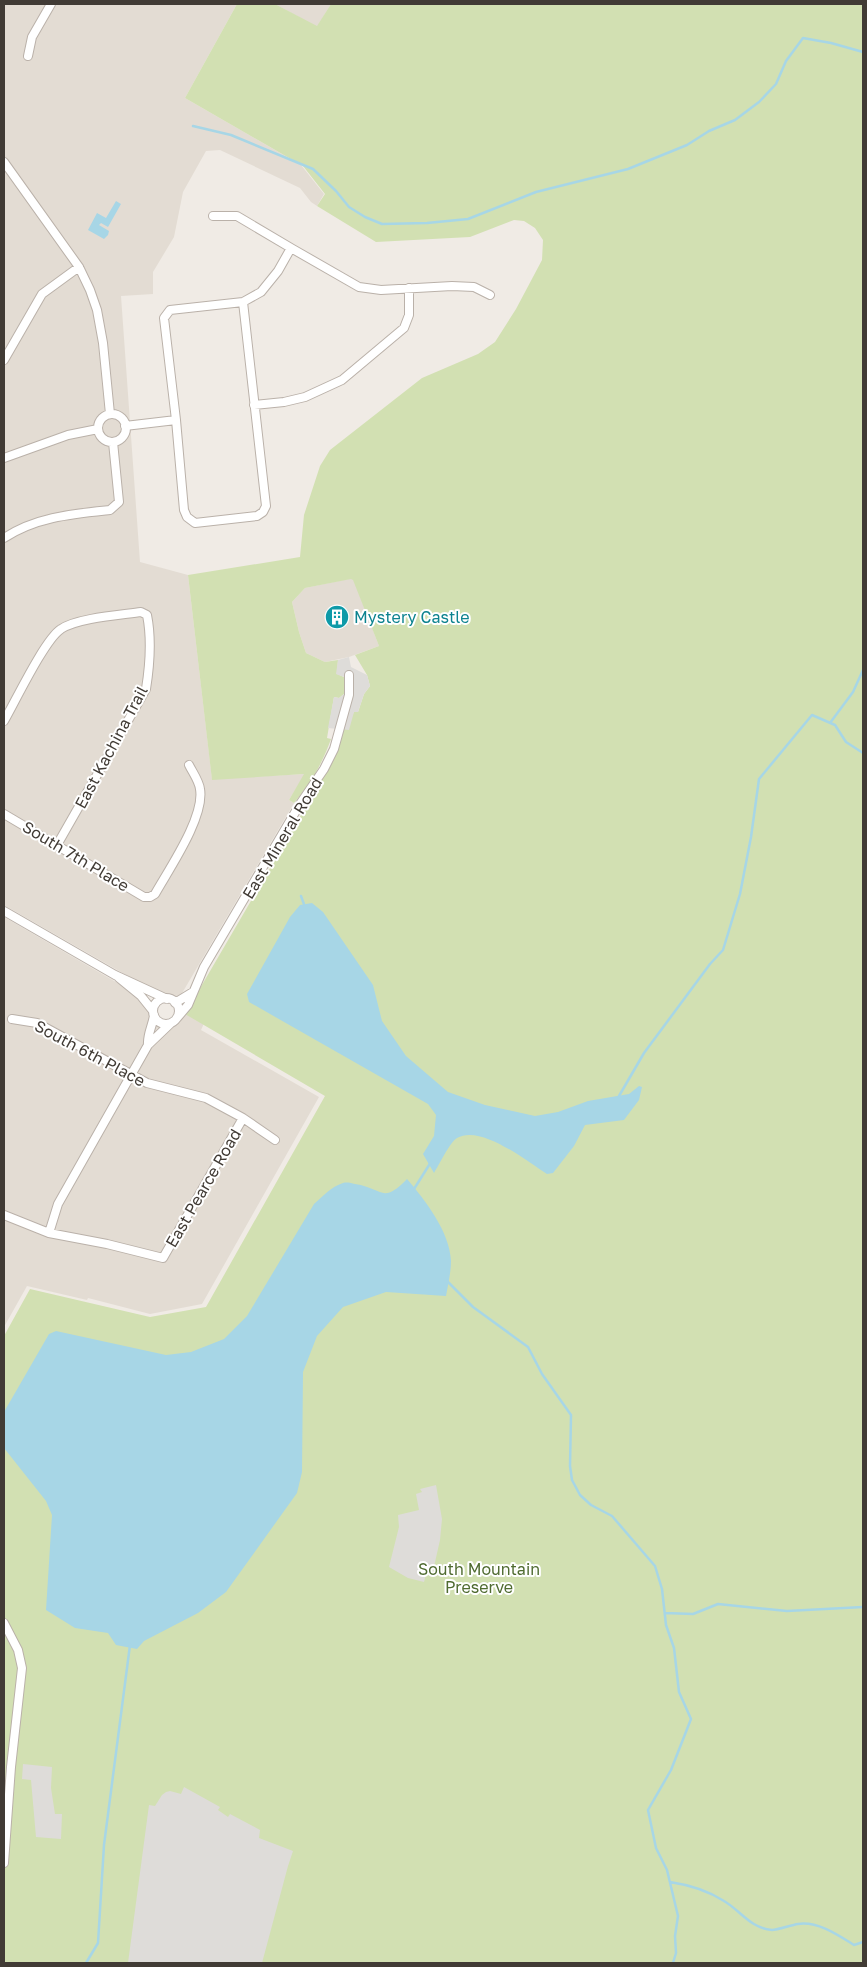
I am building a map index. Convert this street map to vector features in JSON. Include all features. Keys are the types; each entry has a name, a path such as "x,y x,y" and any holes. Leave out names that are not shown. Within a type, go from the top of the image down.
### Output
{"street":[{"path":"28,56 32,36 50,4"},
{"path":"4,162 79,267 97,310 103,343 110,414"},
{"path":"213,216 237,216 359,287 381,290 452,286 474,287 490,295"},
{"path":"242,302 266,506 263,512 257,516 195,522 187,518 184,510 164,318 170,310 242,302 260,292 278,271 291,248"},
{"path":"4,360 42,294 79,267"},
{"path":"254,405 284,402 305,397 342,380 404,328 409,315 409,288"},
{"path":"110,414 118,415 126,426 121,438 113,442 101,437 98,429 102,418 110,414"},
{"path":"126,426 176,420"},
{"path":"4,458 68,435 98,429"},
{"path":"4,538 15,531 60,515 110,510 116,506 119,502 113,442"},
{"name":"East Kachina Trail","path":"4,721 50,640 61,629 78,622 140,612 147,615 150,627 151,660 146,689 57,845"},
{"name":"East Mineral Road","path":"48,1233 58,1204 130,1075 148,1045 188,1005 209,959 300,804 316,783 327,763 334,749 349,696 349,675"},
{"name":"South 7th Place","path":"4,814 144,896 150,897 155,894 199,814 200,788 189,765"},
{"path":"4,911 116,975 175,1003 178,1010 174,1020 160,1023 141,996 116,975"},
{"path":"175,1003 193,992"},
{"path":"153,1013 157,1002 167,999"},
{"name":"East Mineral Road","path":"148,1045 153,1013"},
{"name":"South 6th Place","path":"12,1019 37,1023 146,1084 206,1098 243,1118 275,1140"},
{"name":"East Pearce Road","path":"48,1233 163,1258 243,1118"},
{"path":"4,1215 48,1233"},
{"path":"4,1623 18,1650 22,1668 11,1767 4,1863"}],"shaded area":[{"path":"4,4 237,4 185,98 301,165 324,194 317,206 311,202 300,188 220,150 206,151 183,192 174,237 153,272 153,294 121,296 140,562 188,575 212,779 305,774 289,800 294,803 178,1000 147,987 4,905"},
{"path":"275,4 331,4 317,27"},
{"path":"353,578 379,646 349,657 325,662 306,653 292,602 305,588"},
{"path":"349,657 351,667 367,675 370,686 364,694 358,712 354,712 349,730 328,728 334,697 339,698 344,694 344,677 336,674 338,660"},
{"path":"4,917 133,992 149,1010 151,1020 167,1029 183,1014 189,1013 205,1021 201,1030 319,1097 202,1304 150,1314 88,1298 87,1300 27,1286 4,1327"},
{"path":"436,1485 442,1519 440,1540 433,1571 427,1570 424,1582 408,1578 389,1567 399,1527 398,1515 419,1510 416,1494 422,1492 420,1489"},
{"path":"23,1764 52,1767 51,1788 55,1814 62,1814 61,1839 36,1837 31,1780 22,1779"},
{"path":"184,1787 220,1807 218,1810 228,1817 230,1814 260,1830 259,1838 293,1851 262,1963 128,1963 149,1805 155,1806 166,1792 170,1791 181,1794"}],"green space":[{"name":"South Mountain Preserve","path":"237,4 275,4 317,26 331,4 863,4 863,1963 4,1963 4,1336 30,1289 150,1317 206,1307 325,1096 185,1014 322,779 343,729 354,712 358,712 364,694 370,686 367,675 355,655 379,646 353,580 305,588 292,602 306,653 325,662 338,660 337,674 344,677 344,694 339,698 334,697 327,738 331,739 324,757 311,781 294,803 289,800 304,774 212,780 188,575 300,557 304,515 320,466 330,450 422,378 478,354 495,342 516,309 542,260 543,240 535,228 524,221 514,220 470,237 376,242 317,206 325,194 303,166 185,98"}],"water":[{"path":"116,201 121,204 108,227 101,223 99,225 109,231 108,235 104,239 88,230 97,213 106,218"},
{"path":"312,903 323,912 373,985 382,1021 406,1056 448,1092 485,1105 535,1116 558,1112 588,1101 629,1094 639,1086 642,1087 639,1100 624,1120 585,1125 574,1146 553,1173 547,1174 516,1153 490,1140 467,1135 454,1140 434,1173 423,1154 434,1136 436,1115 428,1104 249,1002 247,994 290,917 300,905"},
{"path":"407,1179 429,1207 441,1228 450,1250 450,1274 446,1296 386,1292 343,1307 317,1336 303,1372 302,1472 297,1493 226,1592 198,1613 144,1641 137,1649 116,1645 108,1633 75,1628 46,1610 52,1515 46,1501 4,1448 4,1412 49,1334 56,1331 166,1355 191,1352 224,1339 247,1316 314,1204 324,1195 343,1183 364,1186 387,1193 399,1187"}],"waterway":[{"path":"193,126 231,135 313,169 336,191 349,207 365,217 382,224 427,223 468,219 536,192 628,169 687,145 709,131 735,120 759,102 776,84 786,61 803,38 863,52"},
{"path":"830,723 853,692 863,670"},
{"path":"619,1096 644,1053 710,964 723,950 740,894 751,837 759,779 812,715 835,725 846,742 863,753"},
{"path":"301,896 305,907"},
{"path":"414,1189 431,1162"},
{"path":"447,1281 473,1307 528,1347 542,1374 571,1415 570,1466 572,1480 580,1495 591,1505 612,1516 655,1566 662,1589 666,1625 674,1648 679,1692 691,1719 671,1770 648,1810 656,1848 667,1870 678,1916 675,1936 676,1953 673,1963"},
{"path":"665,1613 693,1614 718,1604 787,1611 863,1607"},
{"path":"86,1963 98,1943 104,1845 130,1645"},
{"path":"670,1882 691,1886 718,1897 752,1923 764,1929 772,1930 798,1924 813,1925 827,1930 854,1945 863,1942"}],"place":[{"name":"Mystery Castle","path":"337,617"}]}
